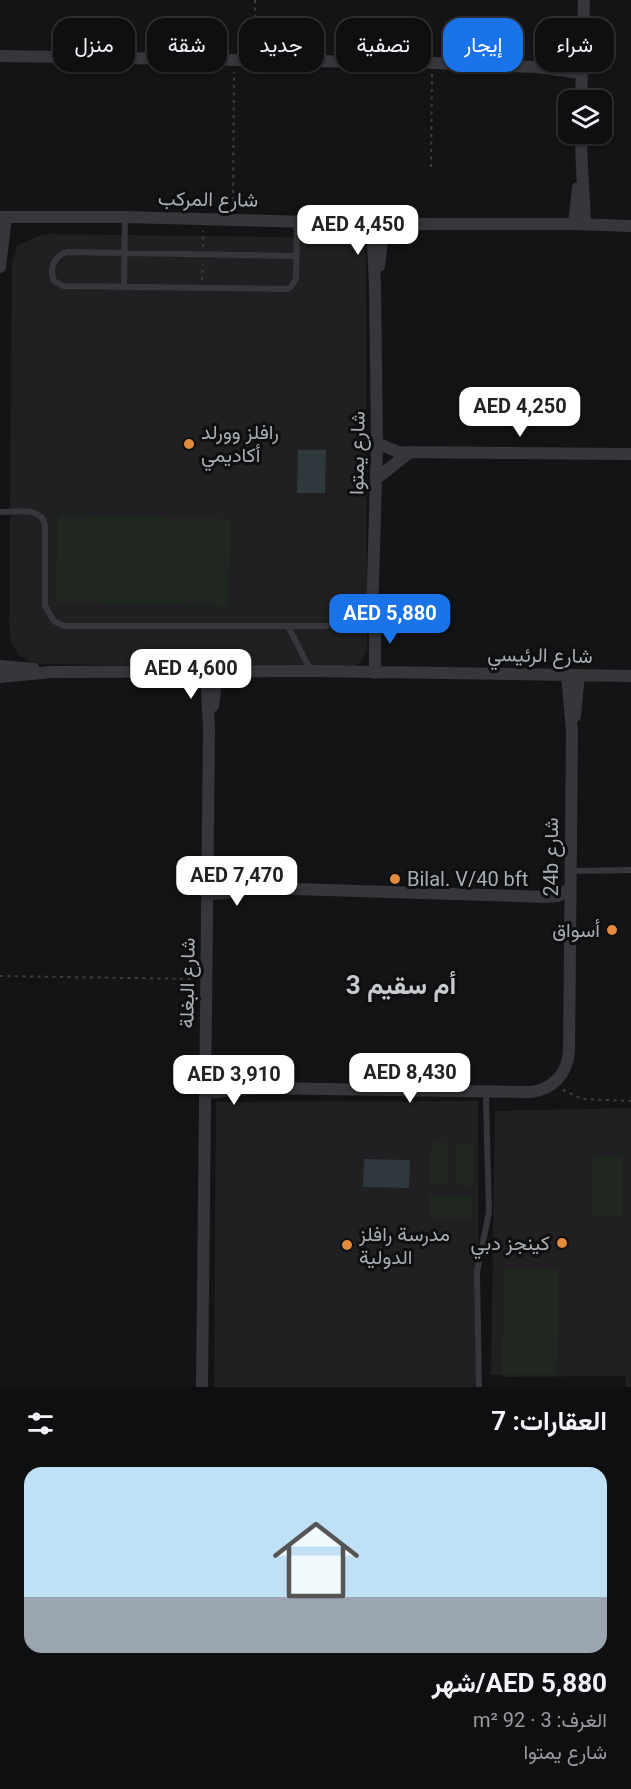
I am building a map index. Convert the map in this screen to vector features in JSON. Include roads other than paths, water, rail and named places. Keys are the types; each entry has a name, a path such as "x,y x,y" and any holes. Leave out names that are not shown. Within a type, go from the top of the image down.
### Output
{"street":[{"path":"583,18 584,0"},
{"path":"0,56 432,63 535,68"},
{"path":"581,72 581,90"},
{"path":"579,224 584,191 581,144"},
{"path":"0,267 3,217"},
{"name":"شارع المركب","path":"3,217 631,226"},
{"name":"شارع يمتوا","path":"370,673 377,443 375,285 380,264 378,224"},
{"path":"377,443 394,451 410,452 631,454"},
{"path":"376,479 410,452"},
{"name":"شارع الرئيسي","path":"0,666 52,672"},
{"name":"شارع الرئيسي","path":"0,677 52,672 311,671 631,675"},
{"name":"شارع البغلة","path":"202,1387 211,672"},
{"name":"24b شارع","path":"487,1090 539,1091 552,1084 563,1074 568,1059 573,675"},
{"path":"208,890 243,892 262,888 546,897 562,895 570,888"},
{"path":"546,897 558,904 570,919"},
{"path":"205,1087 487,1090"}],"lane":[{"path":"124,287 125,217"},
{"path":"297,221 297,256 296,279 287,289 59,285 54,282 52,275 55,259 64,252 297,256"},
{"path":"0,512 35,512 43,518 45,525 45,606 54,621 64,626 327,626"},
{"path":"288,626 311,671"},
{"path":"571,871 631,870"},
{"path":"478,1387 477,1272 489,1212 487,1090"}],"place":[{"name":"رافلز وورلد أكاديمي","path":"189,444"},
{"name":"Bilal. V/40 bft","path":"395,879"},
{"name":"أسواق","path":"612,930"},
{"name":"كينجز دبي","path":"562,1243"},
{"name":"مدرسة رافلز الدولية","path":"347,1245"}],"district":[{"name":"أم سقيم 3","path":"401,985"}]}
